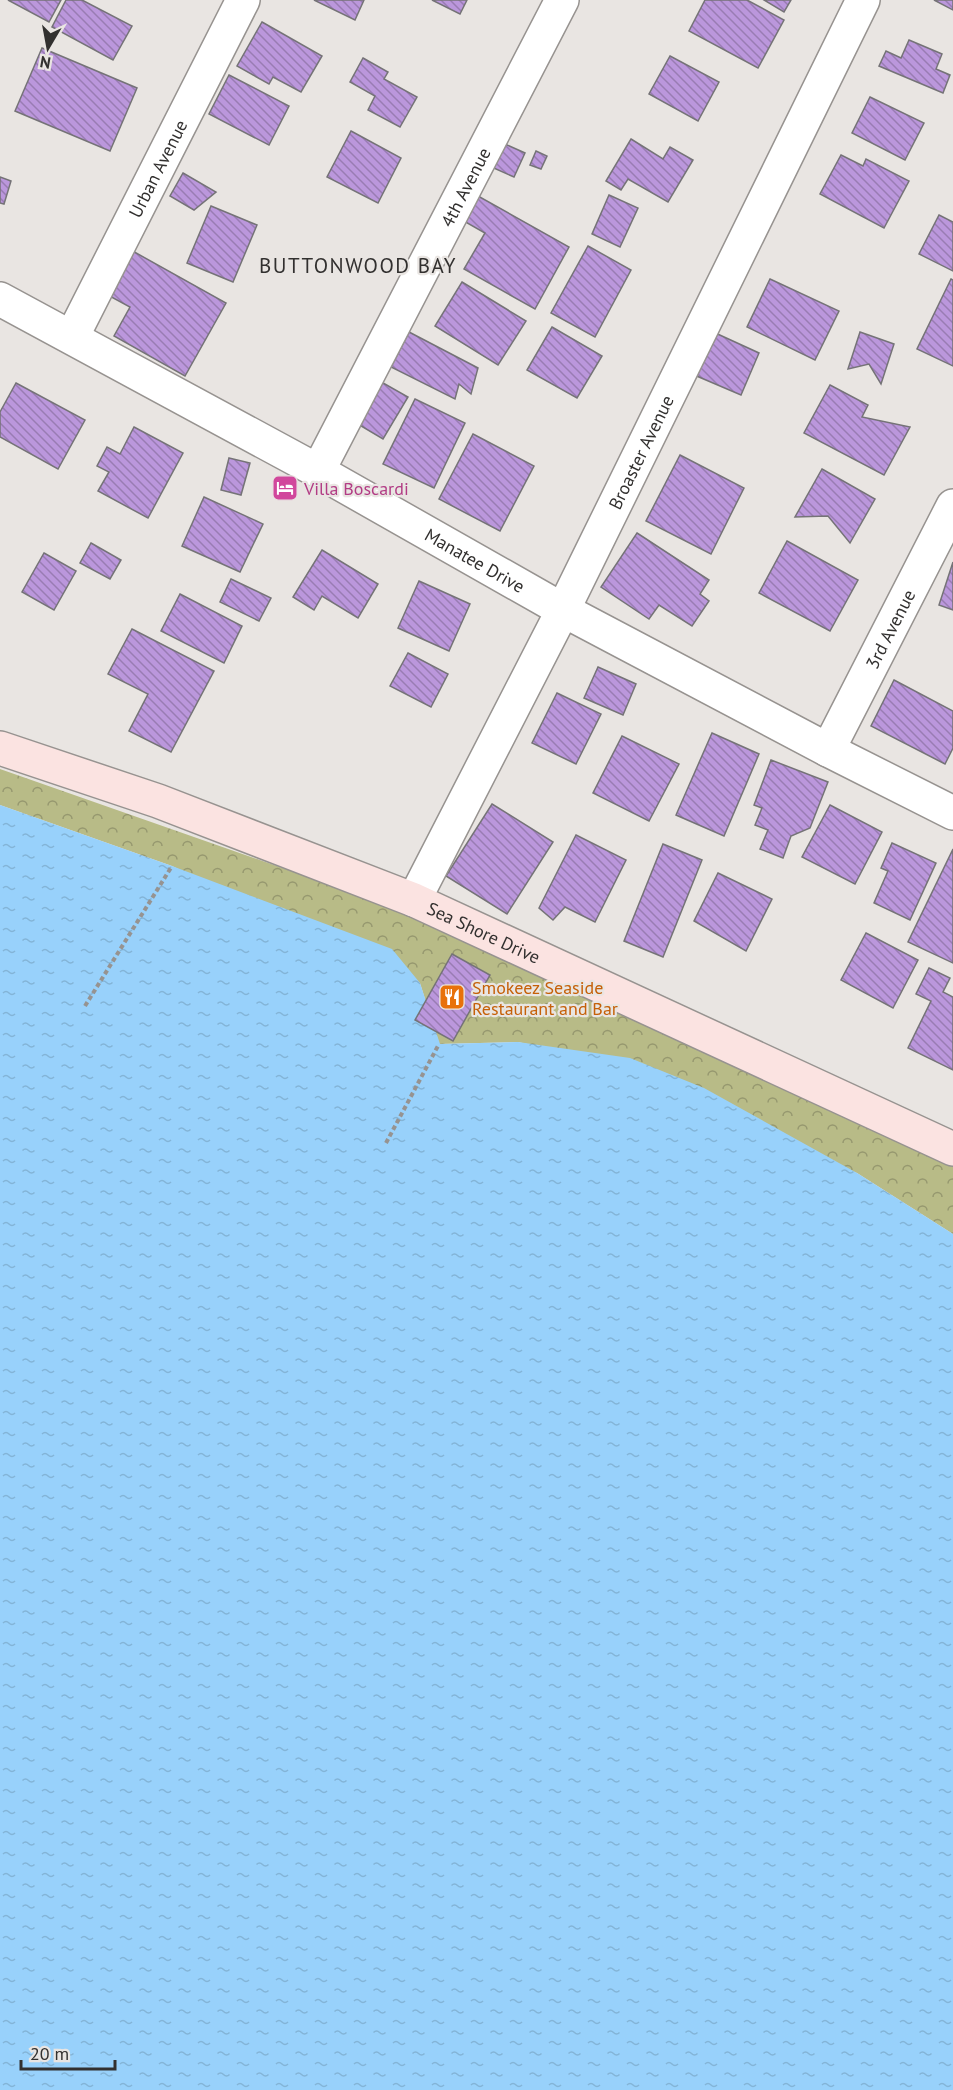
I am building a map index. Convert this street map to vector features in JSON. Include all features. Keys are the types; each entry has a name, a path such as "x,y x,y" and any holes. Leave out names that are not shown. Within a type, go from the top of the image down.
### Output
{"street":[{"name":"Urban Avenue","path":"72,337 243,0"},
{"name":"4th Avenue","path":"318,471 562,0"},
{"name":"Broaster Avenue","path":"414,900 563,610 863,0"},
{"name":"Manatee Drive","path":"0,299 318,471 563,610 828,750 953,813"},
{"name":"3rd Avenue","path":"828,750 953,506"},
{"name":"Sea Shore Drive","path":"0,748 158,801 414,900 953,1149"}],"path":[{"path":"85,1006 172,866"},
{"path":"387,1143 439,1044"}],"green space":[{"path":"0,769 411,913 953,1164 953,1234 857,1173 546,1048 518,1042 439,1044 420,983 172,866 0,805"}],"water":[{"path":"0,805 172,866 392,949 420,983 440,1044 518,1042 630,1058 704,1088 857,1173 953,1234 953,2090 0,2090"}],"building":[{"path":"8,0 61,0 49,22"},
{"path":"66,0 82,0 132,26 113,60 52,27"},
{"path":"314,0 364,0 355,20"},
{"path":"432,0 467,0 460,14"},
{"path":"705,0 747,0 784,20 758,68 689,31"},
{"path":"764,0 791,0 784,12"},
{"path":"934,0 953,0 953,10"},
{"path":"262,22 322,56 301,92 273,77 269,84 237,66"},
{"path":"909,40 942,54 936,69 950,75 943,93 879,66 886,51 901,58"},
{"path":"42,48 137,88 110,151 15,111"},
{"path":"670,56 719,82 698,121 649,94"},
{"path":"363,58 388,72 384,79 417,97 400,127 368,110 375,96 350,82"},
{"path":"229,75 289,106 269,145 209,114"},
{"path":"870,97 924,123 905,160 852,133"},
{"path":"351,131 401,158 378,203 327,177"},
{"path":"631,139 663,159 670,147 693,160 668,202 628,179 621,190 606,181"},
{"path":"496,140 525,153 514,177 485,164"},
{"path":"536,151 547,156 541,169 530,165"},
{"path":"841,155 863,166 866,159 909,181 884,228 820,194"},
{"path":"183,173 216,192 194,210 170,196"},
{"path":"0,177 11,181 4,204 0,203"},
{"path":"469,191 569,247 535,309 464,269 485,233 455,216"},
{"path":"609,195 638,208 620,247 592,234"},
{"path":"211,206 257,225 233,282 187,263"},
{"path":"939,215 953,222 953,271 919,254"},
{"path":"588,246 631,270 595,337 551,313"},
{"path":"129,249 226,303 185,376 114,336 130,307 104,293"},
{"path":"770,279 839,311 815,360 747,327"},
{"path":"951,279 953,280 953,366 917,349"},
{"path":"462,282 526,321 498,365 435,326"},
{"path":"552,327 602,356 577,398 527,370"},
{"path":"711,331 759,353 741,395 692,374"},
{"path":"409,332 478,368 471,394 459,384 455,399 391,367"},
{"path":"860,332 894,344 881,384 869,364 848,369"},
{"path":"376,379 408,397 383,439 351,420"},
{"path":"16,383 85,420 58,469 0,437 0,412"},
{"path":"830,385 868,405 862,417 910,427 884,475 804,433"},
{"path":"415,399 465,423 434,488 383,464"},
{"path":"134,427 183,453 148,518 98,491 109,472 97,466 107,447 120,454"},
{"path":"473,434 534,466 500,531 439,499"},
{"path":"680,455 744,488 711,554 646,521"},
{"path":"229,458 250,463 241,495 221,490"},
{"path":"822,469 875,499 850,543 828,516 795,517"},
{"path":"204,497 263,524 240,572 182,546"},
{"path":"637,533 709,580 700,594 709,601 692,626 659,605 649,619 601,587"},
{"path":"787,541 858,580 830,631 759,593"},
{"path":"91,543 121,560 110,579 80,563"},
{"path":"322,550 378,584 358,618 322,596 314,610 293,597"},
{"path":"44,553 76,571 54,610 22,592"},
{"path":"953,562 953,610 939,605"},
{"path":"231,579 271,598 259,621 220,602"},
{"path":"419,581 470,604 449,651 398,628"},
{"path":"180,594 242,626 224,663 161,631"},
{"path":"132,629 214,671 171,752 129,731 148,694 108,674"},
{"path":"408,653 448,674 431,707 390,686"},
{"path":"598,667 636,684 623,715 584,698"},
{"path":"894,680 953,711 953,748 945,764 871,726"},
{"path":"557,693 601,714 576,764 532,743"},
{"path":"712,733 759,754 724,836 676,815"},
{"path":"622,736 679,764 649,821 593,793"},
{"path":"771,760 828,782 810,828 791,836 783,858 760,849 768,830 755,825 762,808 754,805"},
{"path":"492,804 553,842 507,914 446,876"},
{"path":"830,805 882,832 855,884 802,857"},
{"path":"576,835 626,860 595,922 565,907 553,920 539,908"},
{"path":"892,843 936,863 910,920 874,903 888,871 881,868"},
{"path":"663,844 702,860 663,957 624,941"},
{"path":"953,849 953,963 908,942"},
{"path":"718,873 772,899 746,951 694,921"},
{"path":"866,933 918,960 893,1008 841,980"},
{"name":"Smokeez Seaside Restaurant and Bar","path":"452,954 490,975 453,1041 415,1020"},
{"path":"929,968 950,978 943,992 953,997 953,1070 908,1048 931,1001 916,994"}],"place":[{"name":"Villa Boscardi","path":"285,488"},
{"name":"Smokeez Seaside Restaurant and Bar","path":"452,997"}],"district":[{"name":"BUTTONWOOD BAY","path":"358,265"}]}
